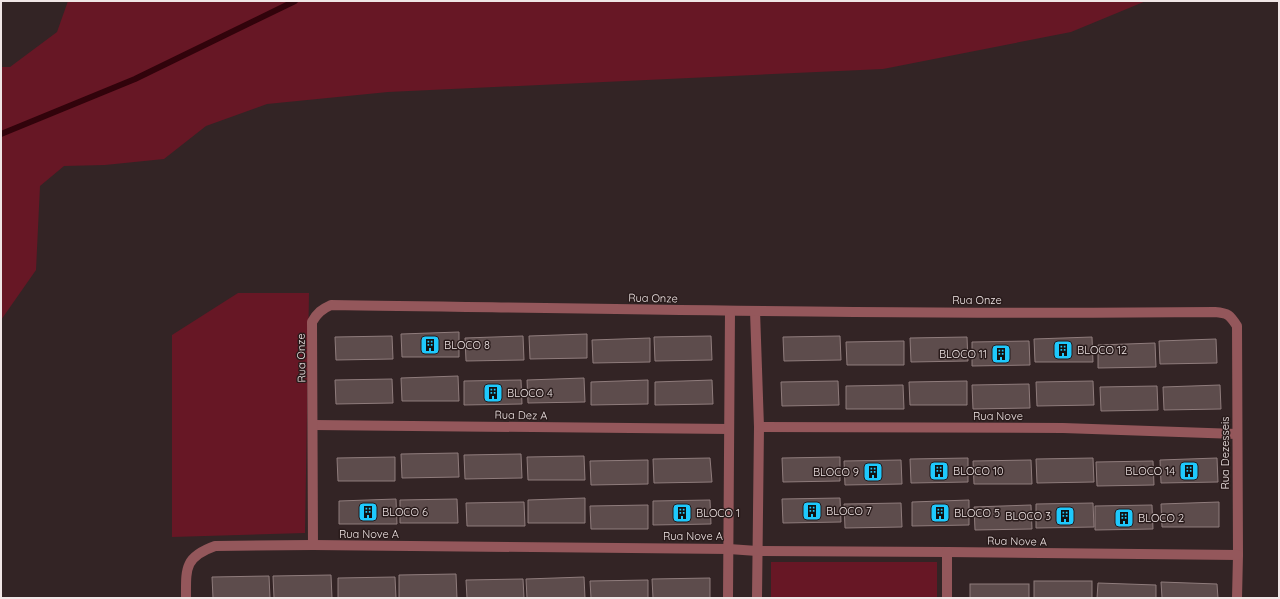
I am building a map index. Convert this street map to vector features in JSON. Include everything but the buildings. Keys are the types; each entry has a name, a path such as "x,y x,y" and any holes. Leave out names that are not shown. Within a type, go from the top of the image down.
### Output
{"street":[{"name":"Rua Onze","path":"313,545 314,425 312,322 323,308 331,305 730,311 1224,313"},
{"path":"728,598 730,311"},
{"path":"755,311 759,427 757,598"},
{"name":"Rua Dezesseis","path":"1224,313 1231,317 1237,326 1237,598"},
{"name":"Rua Dez A","path":"314,425 729,429"},
{"name":"Rua Nove","path":"759,427 1063,428 1237,434"},
{"name":"Rua Nove A","path":"186,598 186,572 191,561 202,551 215,546 313,545 1238,555"},
{"path":"947,552 947,598"}],"shaded area":[{"path":"68,1 1146,1 1071,32 883,69 388,92 267,104 206,126 164,159 105,165 64,166 40,186 36,270 1,320 1,67 10,67 57,32"},
{"path":"238,293 309,293 305,533 172,537 172,335"},
{"path":"771,562 937,562 937,598 771,598"}],"waterway":[{"path":"1,134 135,79 295,1"}],"place":[{"name":"BLOCO 8","path":"430,345"},
{"name":"BLOCO 12","path":"1063,350"},
{"name":"BLOCO 11","path":"1001,354"},
{"name":"BLOCO 4","path":"493,393"},
{"name":"BLOCO 10","path":"939,471"},
{"name":"BLOCO 14","path":"1189,471"},
{"name":"BLOCO 9","path":"873,472"},
{"name":"BLOCO 7","path":"812,511"},
{"name":"BLOCO 6","path":"368,512"},
{"name":"BLOCO 1","path":"682,513"},
{"name":"BLOCO 5","path":"940,513"},
{"name":"BLOCO 3","path":"1065,516"},
{"name":"BLOCO 2","path":"1124,518"}]}
